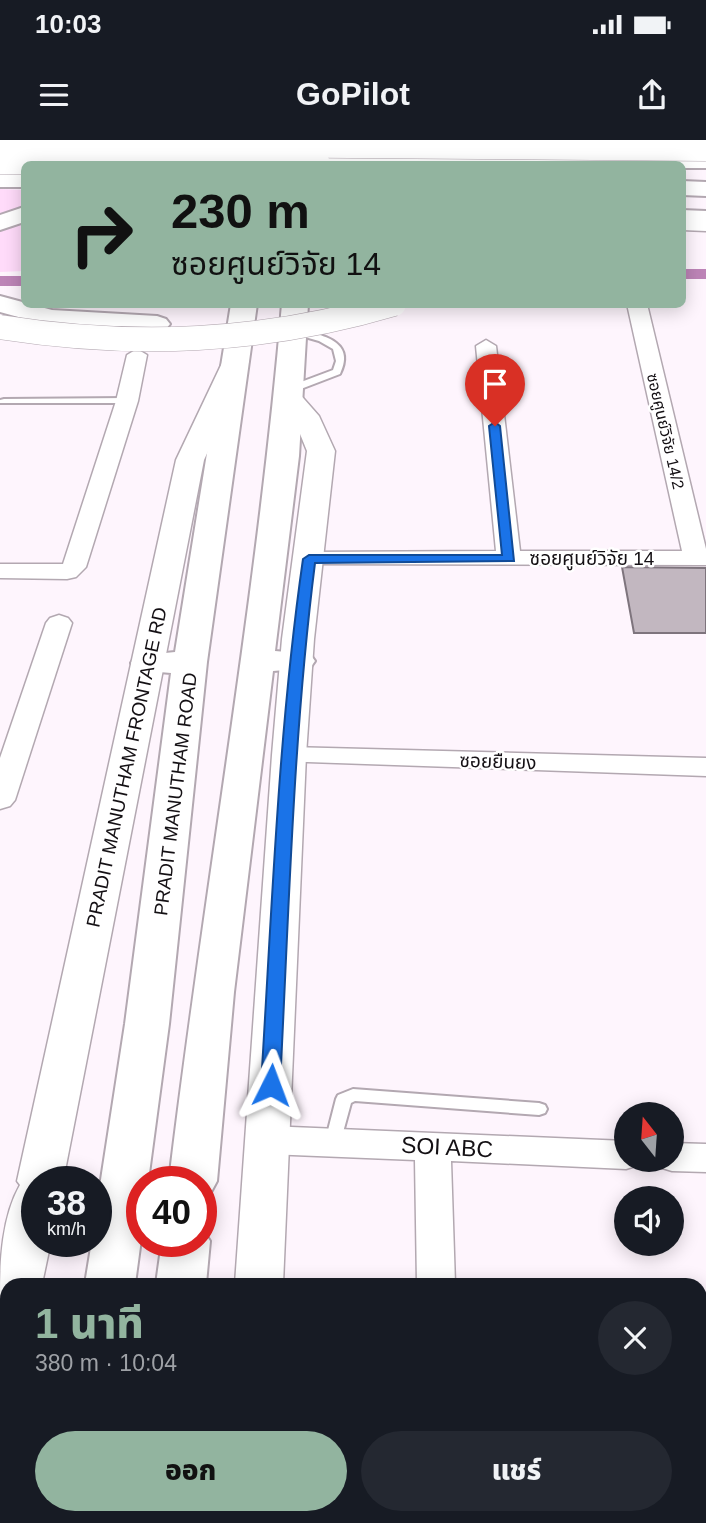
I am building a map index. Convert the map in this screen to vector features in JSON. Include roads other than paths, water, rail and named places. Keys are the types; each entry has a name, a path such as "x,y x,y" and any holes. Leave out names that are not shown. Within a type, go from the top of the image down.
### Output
{"main road":[{"path":"343,140 409,154"},
{"path":"516,161 529,140"},
{"path":"565,161 581,140"},
{"path":"0,143 706,149"},
{"path":"0,168 11,161 57,156 267,154 313,157"},
{"path":"0,174 11,161 409,154 669,161"},
{"path":"11,161 706,157"},
{"path":"686,161 706,162"},
{"path":"686,168 706,169"},
{"path":"686,175 706,175"},
{"path":"686,180 706,181"},
{"path":"0,182 21,182"},
{"path":"686,188 706,189"},
{"path":"686,196 706,197"},
{"path":"0,223 21,215"},
{"path":"686,217 706,218"},
{"path":"0,304 51,318 214,325 251,321 312,308"},
{"name":"PRADIT MANUTHAM ROAD","path":"111,1278 147,1024 190,662 243,308"},
{"path":"0,327 66,336 131,340 222,337 332,322 380,308"},
{"path":"157,324 289,313 289,393 284,456 195,1166"},
{"path":"257,660 298,661"},
{"path":"148,663 190,662"},
{"path":"182,1278 184,1257"}],"street":[{"path":"686,225 706,226"},
{"name":"ซอยศูนย์วิจัย 14/2","path":"638,308 701,558"},
{"path":"486,346 509,558"},
{"path":"0,571 71,571 127,401 137,355"},
{"name":"PRADIT MANUTHAM FRONTAGE RD","path":"43,1166 190,460 236,360"},
{"path":"259,1278 289,755 321,451 309,422 289,393"},
{"name":"ซอยศูนย์วิจัย 14","path":"309,559 701,558"},
{"path":"0,800 59,623"},
{"name":"ซอยยืนยง","path":"289,755 706,767"},
{"name":"SOI ABC","path":"268,1140 614,1154"},
{"path":"433,1146 436,1278"},
{"path":"684,1157 706,1158"},
{"path":"19,1278 24,1257"}],"lane":[{"path":"289,313 332,342 340,350 342,360 337,372 289,393"},
{"path":"4,402 127,401"},
{"path":"332,1142 344,1099 354,1096 539,1109"}],"waterway":[{"path":"686,274 706,274"},
{"path":"0,281 21,281"}]}
